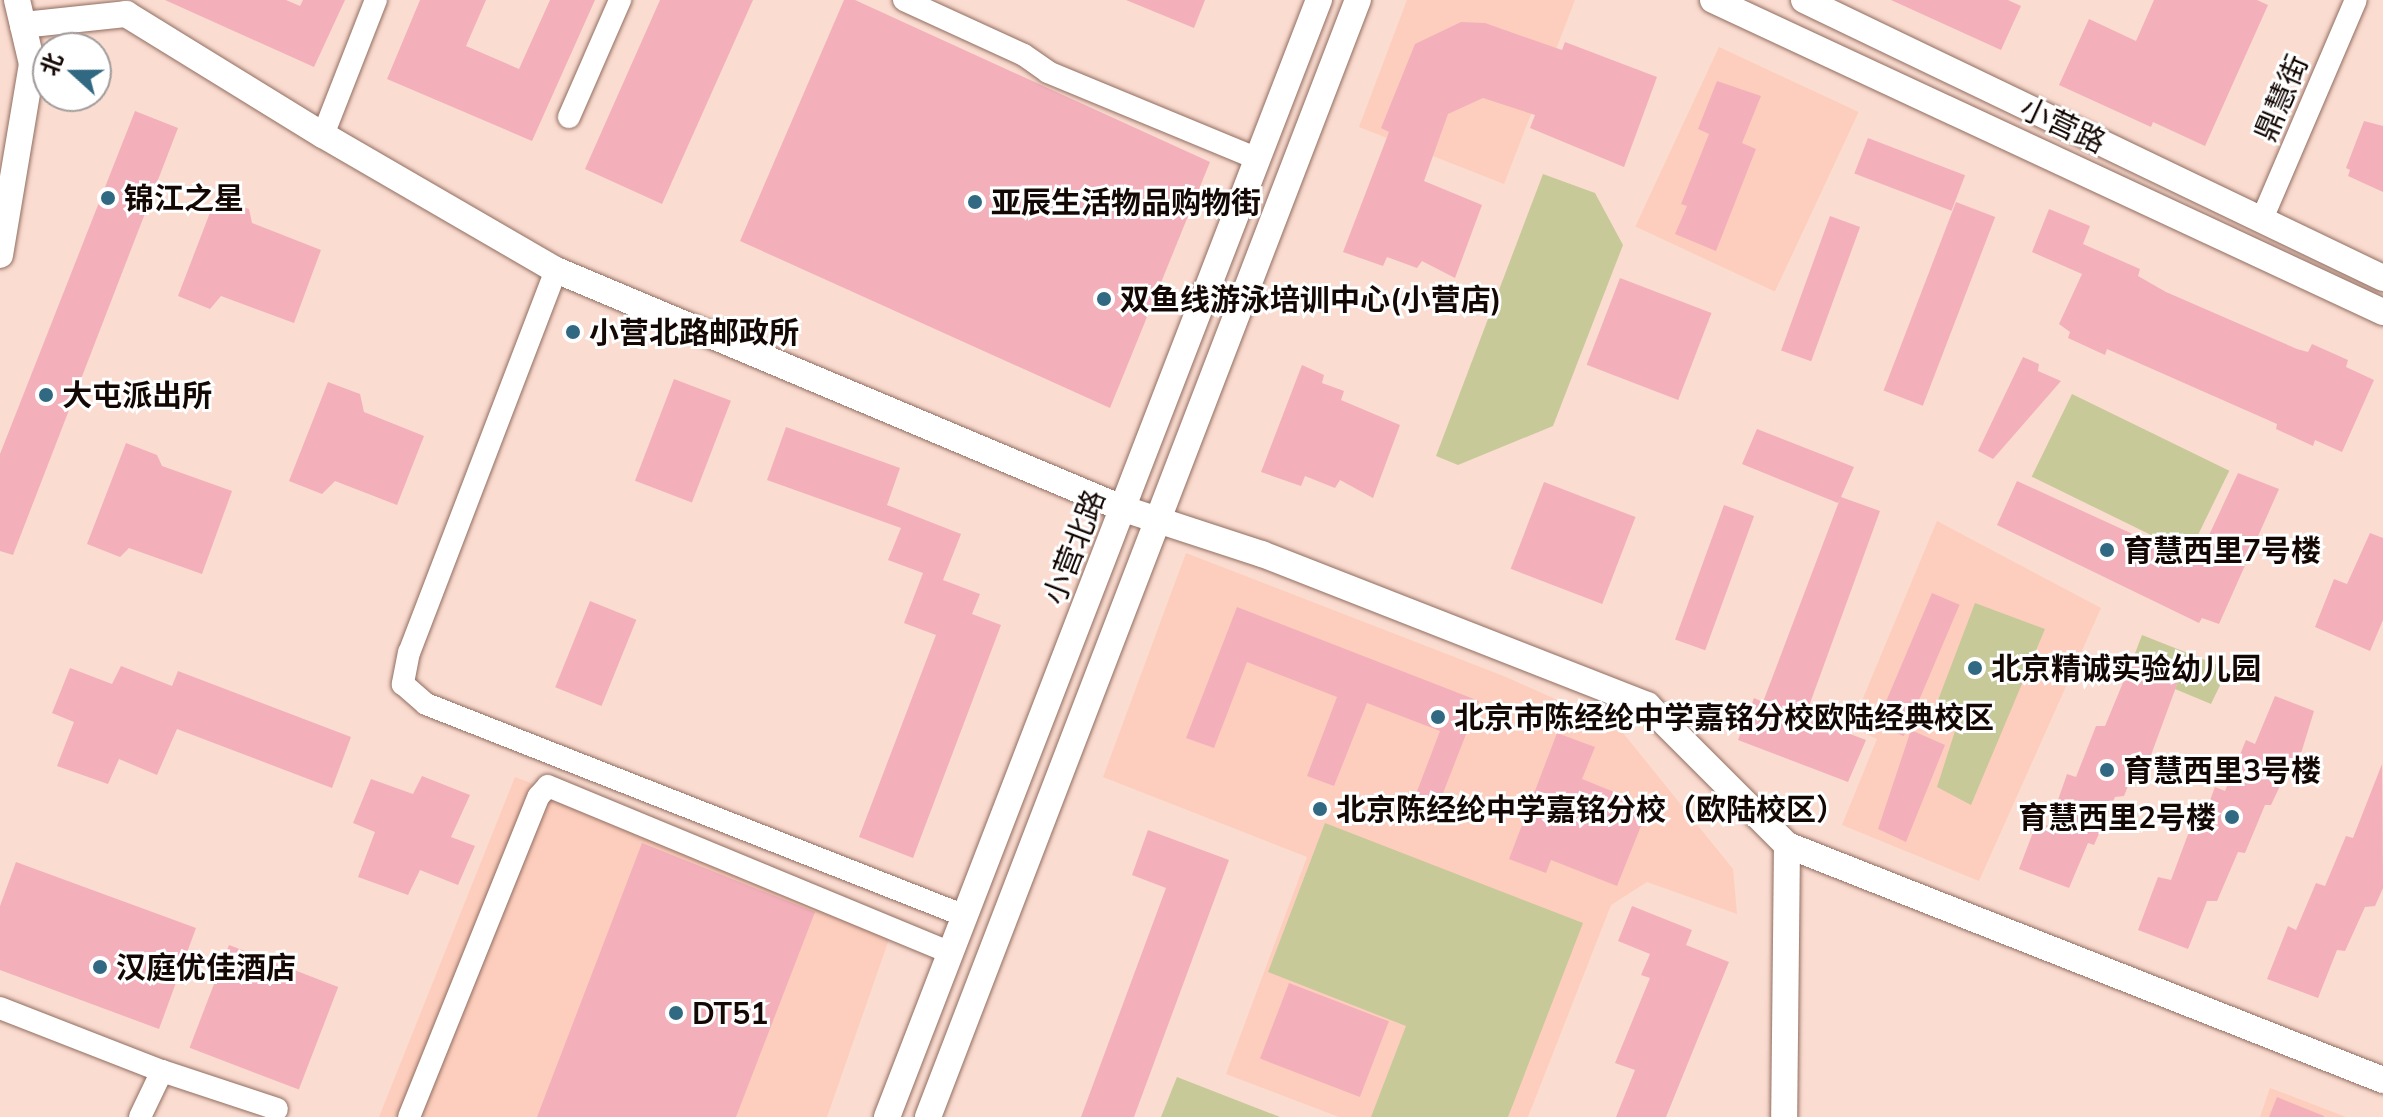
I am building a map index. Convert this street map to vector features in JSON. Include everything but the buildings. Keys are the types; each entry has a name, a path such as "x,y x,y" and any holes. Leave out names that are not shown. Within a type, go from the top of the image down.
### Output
{"street":[{"path":"323,135 376,0"},
{"path":"569,117 620,0"},
{"path":"904,0 1024,55 1048,72 1258,159"},
{"name":"小营北路","path":"887,1117 1319,0"},
{"path":"928,1117 1358,0"},
{"name":"小营路","path":"1713,0 2383,312"},
{"name":"小营路","path":"1804,0 2383,278"},
{"name":"鼎慧街","path":"2262,219 2356,0"},
{"path":"0,255 32,64 20,13 126,14 323,135 556,270 1124,509 1262,554 1647,705 1787,845 2383,1080"},
{"path":"556,270 409,652 403,684 426,704 965,916"},
{"path":"409,1117 539,796 548,786 951,953"},
{"path":"1784,1117 1787,845"},
{"path":"0,1008 162,1071 277,1109"},
{"path":"140,1117 162,1071"}],"shaded area":[{"path":"1407,0 1575,0 1504,184 1359,127"},
{"path":"1719,47 1859,112 1775,292 1635,226"},
{"name":"北京精诚实验幼儿园","path":"1937,521 2101,608 1979,881 1842,825 1877,739 1851,727"},
{"name":"北京陈经纶中学嘉铭分校（欧陆校区）","path":"1186,553 1506,677 1619,728 1733,869 1737,914 1647,882 1611,905 1528,1117 1339,1117 1226,1074 1307,857 1103,777"},
{"name":"DT51","path":"515,777 895,922 827,1117 379,1117"},
{"path":"2270,1088 2346,1117 2260,1117"}],"green space":[{"path":"1543,174 1595,193 1623,245 1553,426 1458,465 1436,456"},
{"path":"2072,394 2229,471 2189,553 2032,477"},
{"path":"1975,603 2045,629 1971,805 1937,787 1955,731 1932,716"},
{"path":"2142,635 2228,669 2211,704 2175,689 2179,679 2158,671 2157,664 2134,656"},
{"path":"1325,823 1583,923 1508,1117 1371,1117 1406,1026 1268,972"},
{"path":"1177,1077 1280,1117 1161,1117"}],"place":[{"name":"锦江之星","path":"108,198"},
{"name":"亚辰生活物品购物街","path":"975,202"},
{"name":"双鱼线游泳培训中心(小营店)","path":"1104,299"},
{"name":"小营北路邮政所","path":"573,332"},
{"name":"大屯派出所","path":"46,395"},
{"name":"育慧西里7号楼","path":"2107,550"},
{"name":"北京精诚实验幼儿园","path":"1975,668"},
{"name":"北京市陈经纶中学嘉铭分校欧陆经典校区","path":"1438,717"},
{"name":"育慧西里3号楼","path":"2107,770"},
{"name":"北京陈经纶中学嘉铭分校（欧陆校区）","path":"1320,809"},
{"name":"育慧西里2号楼","path":"2232,817"},
{"name":"汉庭优佳酒店","path":"100,967"},
{"name":"DT51","path":"676,1013"}]}
